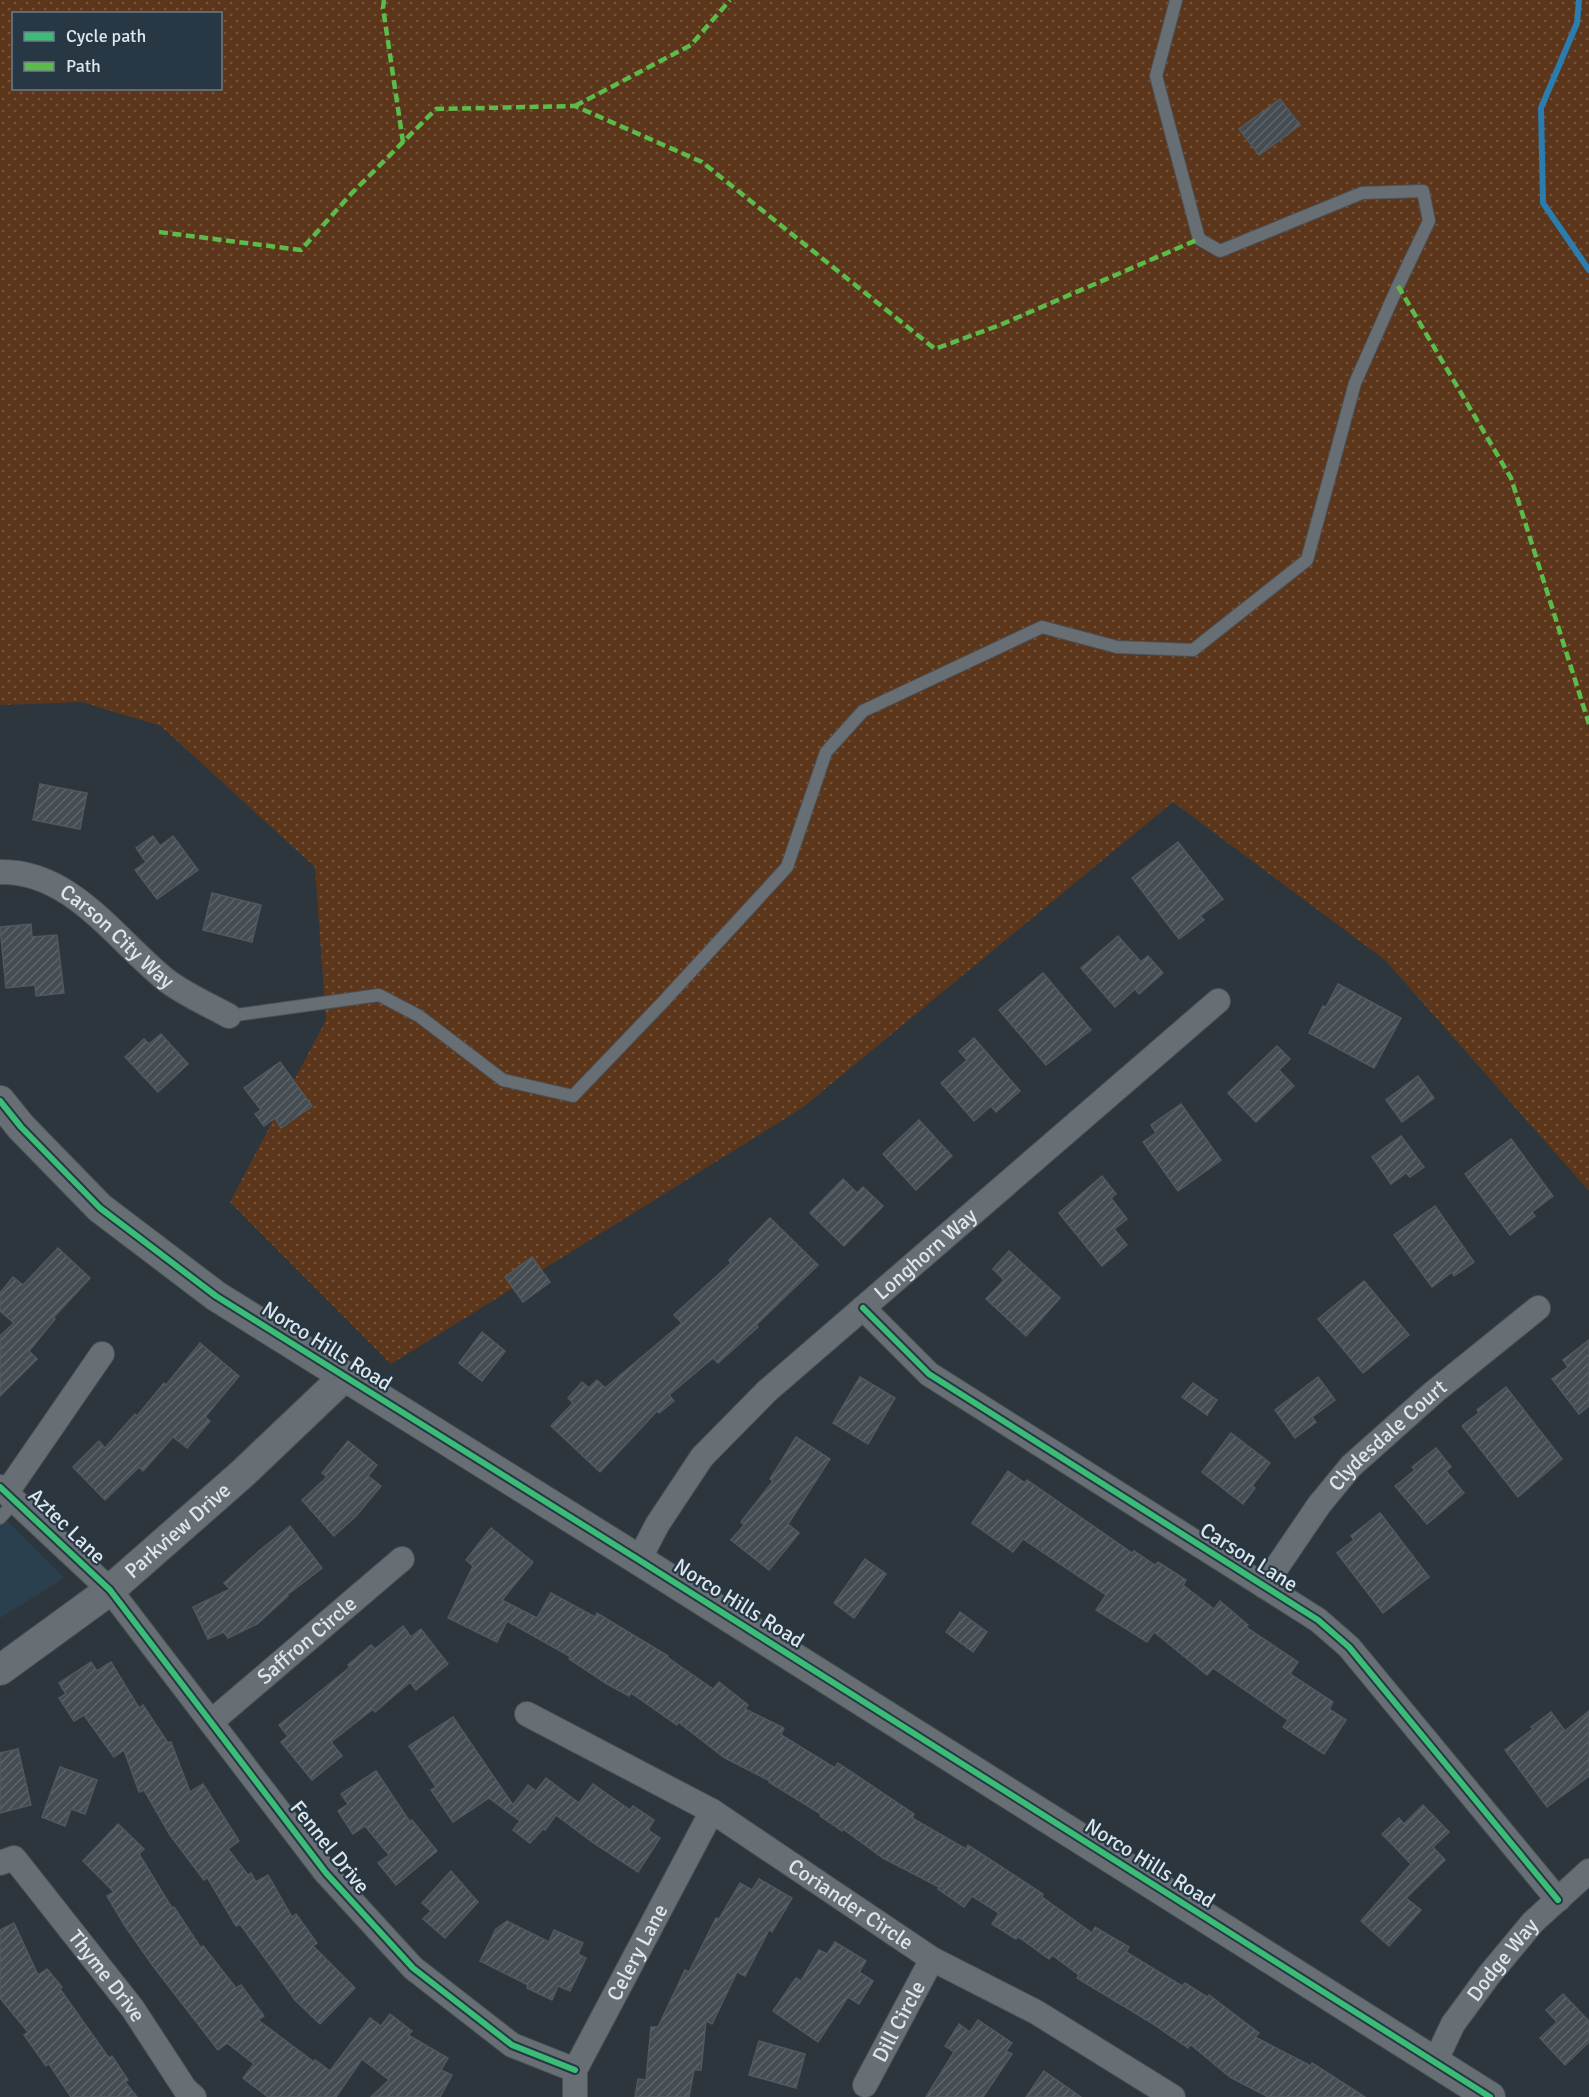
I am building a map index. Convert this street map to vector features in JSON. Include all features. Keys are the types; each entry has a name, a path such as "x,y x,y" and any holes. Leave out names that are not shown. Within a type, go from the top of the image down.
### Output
{"street":[{"name":"Carson City Way","path":"0,872 39,878 70,894 167,981 230,1016"},
{"name":"Longhorn Way","path":"639,1560 657,1525 702,1457 767,1391 1218,1001"},
{"name":"Norco Hills Road","path":"0,1101 21,1127 100,1208 216,1296 1490,2097"},
{"name":"Carson Lane","path":"863,1308 929,1374 1318,1620 1348,1647 1558,1900"},
{"name":"Clydesdale Court","path":"1264,1586 1319,1504 1351,1466 1434,1392 1538,1308"},
{"path":"6,1499 102,1354"},
{"name":"Parkview Drive","path":"0,1670 110,1590 242,1474 345,1376"},
{"name":"Aztec Lane","path":"6,1499 110,1590"},
{"name":"Saffron Circle","path":"211,1722 402,1559"},
{"name":"Fennel Drive","path":"110,1590 326,1873 412,1968 512,2045 575,2070"},
{"name":"Coriander Circle","path":"527,1714 712,1811 932,1959 1036,2012 1144,2089 1173,2097"},
{"name":"Celery Lane","path":"575,2097 575,2070 712,1811"},
{"name":"Thyme Drive","path":"7,1861 133,2009 185,2089 194,2097"},
{"name":"Dodge Way","path":"1435,2062 1453,2024 1489,1975 1533,1922 1589,1871"},
{"name":"Dill Circle","path":"865,2085 932,1959"}],"lane":[{"path":"230,1016 379,994 419,1016 503,1080 573,1096 787,867 826,753 863,711 1042,627 1117,647 1193,650 1306,560 1355,383 1429,221 1423,191 1362,193 1220,251 1199,239 1156,76 1176,0"}],"shaded area":[{"path":"0,0 1589,0 1589,1191 1385,960 1173,802 802,1108 391,1364 230,1202 326,1020 315,867 161,726 82,702 0,705"},
{"path":"0,1514 64,1578 0,1618"}],"building":[{"path":"1280,99 1300,125 1259,155 1239,129"},
{"path":"40,784 87,793 80,829 33,820"},
{"path":"153,836 160,846 173,836 198,870 157,899 135,870 146,862 136,848"},
{"path":"1178,842 1223,899 1200,916 1204,920 1179,939 1132,878"},
{"path":"212,893 261,905 252,942 203,930"},
{"path":"31,924 32,937 57,935 64,993 36,996 35,985 6,988 0,927"},
{"path":"1118,936 1141,962 1148,956 1163,973 1139,994 1135,989 1115,1007 1081,968"},
{"path":"1043,973 1091,1030 1046,1065 999,1010"},
{"path":"1338,984 1401,1018 1374,1068 1309,1033"},
{"path":"161,1034 188,1064 158,1092 125,1057 144,1039 149,1044"},
{"path":"974,1038 1020,1091 996,1112 991,1106 974,1121 941,1083 967,1060 959,1051"},
{"path":"1277,1046 1290,1059 1279,1070 1294,1086 1256,1122 1228,1093"},
{"path":"280,1062 312,1106 281,1128 275,1118 264,1126 255,1114 261,1110 244,1088"},
{"path":"1418,1076 1434,1098 1402,1122 1386,1100"},
{"path":"1181,1104 1221,1160 1178,1191 1143,1142 1156,1133 1151,1125"},
{"path":"919,1120 952,1156 916,1190 883,1154"},
{"path":"1401,1136 1424,1167 1410,1177 1406,1173 1391,1184 1372,1157"},
{"path":"1511,1139 1553,1196 1532,1212 1535,1216 1510,1235 1465,1174"},
{"path":"1102,1176 1116,1194 1111,1198 1127,1219 1114,1229 1127,1245 1102,1266 1059,1213"},
{"path":"843,1179 857,1193 863,1187 883,1206 844,1246 810,1213"},
{"path":"1435,1206 1474,1262 1454,1276 1452,1272 1432,1287 1394,1235"},
{"path":"770,1218 818,1265 756,1325 758,1327 718,1363 713,1358 669,1395 674,1401 659,1413 657,1411 600,1472 551,1426 573,1403 568,1398 582,1382 589,1388 597,1380 605,1388 682,1323 674,1315 731,1263 729,1260"},
{"path":"58,1248 90,1278 53,1318 55,1319 29,1351 37,1359 0,1396 0,1336 14,1323 0,1311 0,1293 13,1277 23,1285"},
{"path":"1009,1251 1060,1298 1026,1336 986,1299 1004,1280 993,1269"},
{"path":"532,1257 550,1282 523,1302 505,1277"},
{"path":"1364,1281 1409,1335 1363,1373 1318,1319"},
{"path":"482,1332 505,1351 482,1381 459,1363"},
{"path":"1589,1340 1589,1406 1579,1414 1552,1379 1568,1367 1563,1360"},
{"path":"200,1343 239,1376 205,1417 210,1421 187,1448 173,1437 143,1471 139,1467 105,1500 73,1467 99,1441 105,1448 135,1414 137,1416 164,1383 166,1385"},
{"path":"860,1377 895,1398 868,1444 833,1423"},
{"path":"1318,1377 1335,1400 1312,1417 1316,1422 1295,1438 1275,1410"},
{"path":"1193,1383 1217,1400 1207,1415 1182,1397"},
{"path":"1506,1387 1562,1459 1518,1497 1462,1426 1479,1413 1477,1410"},
{"path":"1231,1433 1270,1463 1252,1486 1255,1488 1243,1504 1202,1472"},
{"path":"796,1437 830,1459 788,1524 799,1533 769,1570 731,1540 744,1525 741,1522 773,1481 770,1479"},
{"path":"348,1441 377,1465 368,1476 381,1486 356,1516 334,1536 302,1500 327,1477 322,1473"},
{"path":"1436,1448 1451,1467 1446,1471 1464,1493 1427,1524 1395,1486 1415,1470 1412,1467"},
{"path":"1008,1471 1025,1483 1027,1480 1132,1553 1134,1551 1155,1565 1158,1562 1186,1580 1183,1585 1214,1609 1220,1601 1248,1625 1246,1627 1298,1662 1290,1674 1333,1702 1329,1709 1346,1720 1324,1754 1283,1727 1288,1720 1213,1668 1207,1675 1154,1632 1147,1642 1096,1610 1106,1595 1023,1539 1013,1552 972,1523"},
{"path":"1380,1513 1429,1577 1383,1613 1337,1553 1354,1540 1351,1536"},
{"path":"290,1526 322,1568 287,1595 257,1624 228,1638 224,1632 208,1639 193,1607 230,1589 224,1583"},
{"path":"491,1528 533,1562 502,1600 537,1618 551,1593 595,1617 597,1613 668,1656 713,1689 719,1682 748,1705 745,1709 784,1728 781,1735 835,1768 838,1763 914,1814 912,1818 966,1849 968,1845 1043,1894 1042,1897 1092,1933 1095,1927 1129,1947 1126,1952 1182,1986 1185,1983 1207,1997 1209,1995 1259,2033 1255,2037 1311,2066 1312,2063 1365,2097 1268,2097 1230,2077 1190,2044 1188,2048 1077,1978 1079,1975 1052,1955 1049,1959 1017,1936 1016,1939 992,1924 999,1913 972,1896 964,1907 938,1889 939,1887 883,1858 770,1781 725,1758 678,1722 677,1725 631,1693 629,1696 607,1684 569,1659 571,1657 507,1621 497,1642 448,1618 473,1566 466,1560"},
{"path":"865,1559 886,1574 854,1618 834,1603"},
{"path":"960,1612 987,1632 973,1652 946,1632"},
{"path":"403,1626 411,1637 421,1629 448,1664 416,1690 410,1682 375,1712 373,1709 331,1742 342,1756 312,1780 281,1742 288,1736 279,1725 350,1667 348,1665 371,1645 375,1649"},
{"path":"91,1662 97,1671 111,1662 139,1708 143,1705 168,1743 171,1742 190,1792 203,1784 239,1841 228,1849 248,1875 251,1873 256,1882 268,1875 292,1917 296,1914 317,1943 313,1946 355,1988 320,2024 295,2000 240,1924 236,1926 207,1877 204,1880 170,1835 144,1790 139,1792 124,1750 114,1757 84,1715 74,1721 59,1698 66,1694 59,1683"},
{"path":"1589,1711 1589,1776 1547,1807 1505,1750 1551,1712 1565,1731"},
{"path":"453,1717 513,1805 528,1785 536,1791 546,1778 579,1803 593,1784 630,1810 633,1806 654,1820 648,1830 660,1838 638,1872 556,1815 545,1830 543,1829 530,1843 513,1830 520,1821 489,1798 453,1822 431,1790 436,1787 409,1746"},
{"path":"18,1749 31,1805 0,1813 0,1753"},
{"path":"60,1767 97,1780 85,1814 71,1809 65,1826 42,1817"},
{"path":"376,1771 410,1822 412,1820 437,1851 396,1885 378,1863 389,1855 365,1826 353,1834 338,1811 348,1804 341,1794"},
{"path":"1423,1805 1449,1832 1433,1847 1445,1860 1406,1898 1421,1910 1389,1946 1361,1921 1411,1864 1382,1834 1399,1818 1404,1824"},
{"path":"118,1824 144,1849 139,1854 172,1908 174,1907 201,1948 203,1946 236,1988 241,1985 264,2016 258,2020 314,2062 315,2060 330,2071 370,2018 381,2026 390,2014 412,2031 408,2035 448,2058 441,2070 452,2075 440,2097 371,2097 389,2080 362,2059 336,2097 268,2097 243,2078 254,2064 227,2043 218,2050 125,1926 107,1896 114,1892 83,1861"},
{"path":"451,1871 478,1902 445,1938 423,1919 431,1911 422,1903"},
{"path":"759,1879 792,1898 772,1932 769,1930 745,1976 737,1972 712,2024 706,2021 701,2070 694,2070 689,2097 635,2097 638,2079 646,2080 651,2027 658,2027 685,1970 689,1972 716,1918 719,1919 740,1883 752,1890"},
{"path":"507,1921 549,1942 554,1930 583,1943 578,1954 586,1958 570,1991 558,1986 552,2000 480,1961 496,1929"},
{"path":"14,1923 38,1975 47,1969 62,1987 60,1989 109,2058 112,2056 128,2080 125,2082 137,2097 71,2097 49,2064 46,2066 24,2035 28,2032 0,1998 0,1930"},
{"path":"835,1942 866,1961 859,1972 873,1981 859,2004 848,1997 818,2042 773,2011 796,1978 801,1981 819,1950 827,1954"},
{"path":"1563,1994 1589,2021 1589,2042 1565,2065 1540,2038 1557,2022 1546,2010"},
{"path":"978,2020 1012,2043 1006,2051 1012,2054 983,2097 926,2097 954,2052 945,2046 959,2024 970,2032"},
{"path":"759,2041 805,2054 796,2088 749,2075"},
{"path":"1044,2071 1081,2097 1026,2097"}],"waterway":[{"path":"1579,0 1577,23 1541,108 1543,203 1589,270"}],"marked path":[{"path":"384,0 383,8 403,142"},
{"path":"575,106 691,45 730,0"},
{"path":"159,232 301,250 351,194 436,109 575,106 702,162 935,349 1000,325 1199,239"},
{"path":"1398,286 1511,478 1589,724"}],"cycle path":[{"path":"0,1101 21,1127 100,1208 216,1296 1490,2097"},
{"path":"863,1308 929,1374 1318,1620 1349,1647 1558,1900"},
{"path":"0,1487 110,1590 326,1873 413,1968 512,2045 575,2070"}]}
